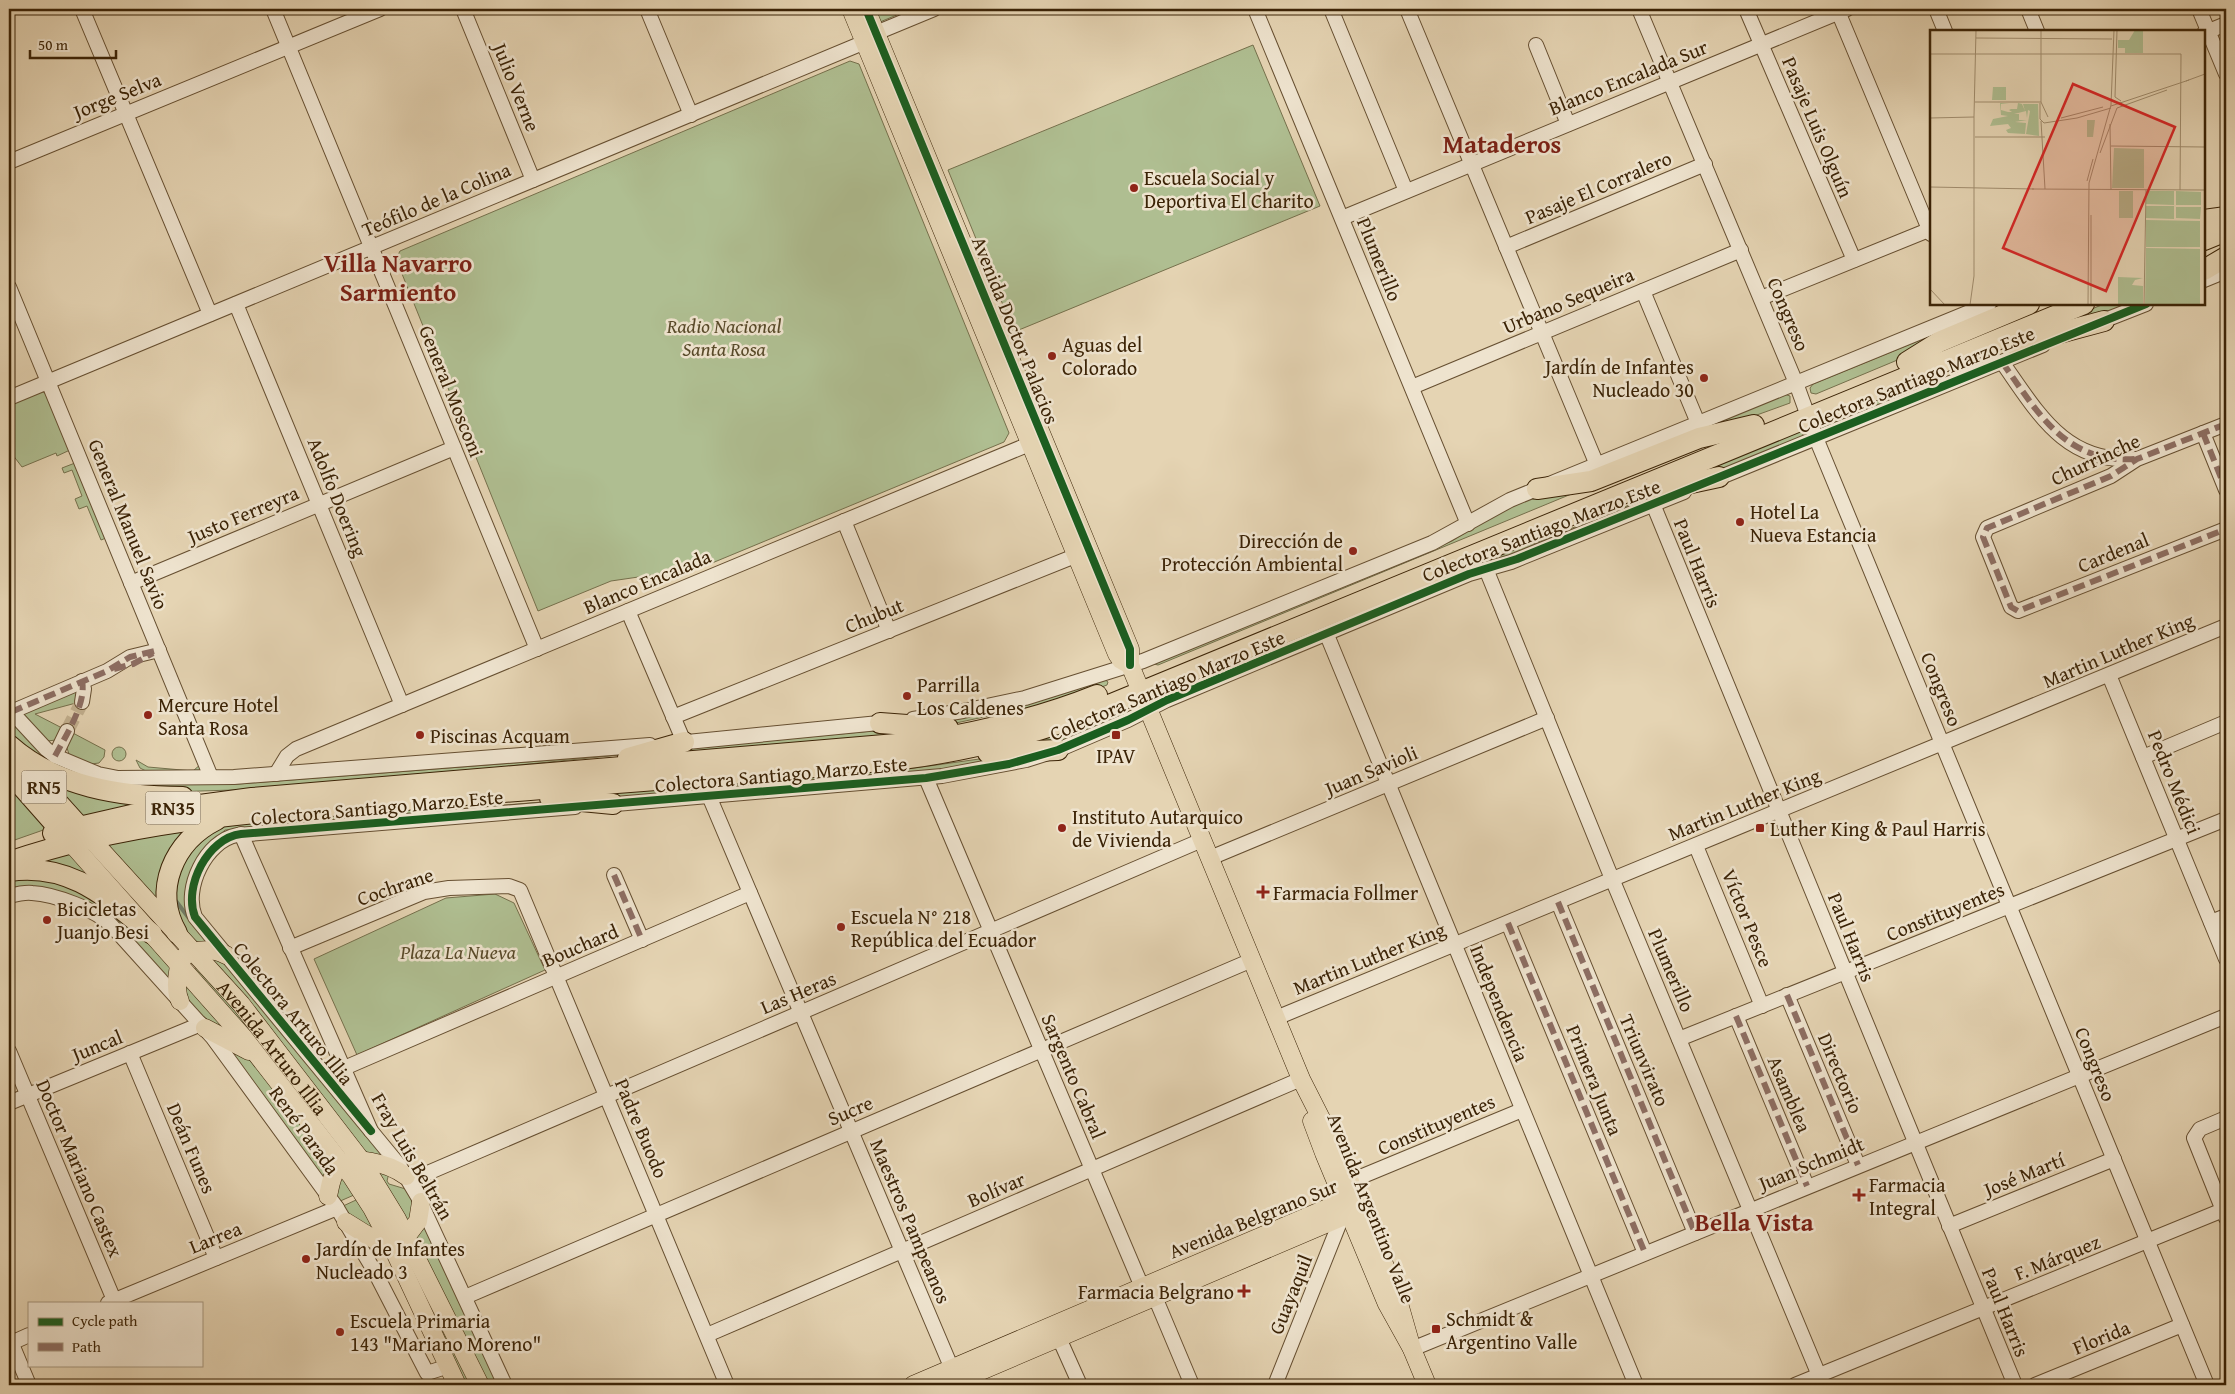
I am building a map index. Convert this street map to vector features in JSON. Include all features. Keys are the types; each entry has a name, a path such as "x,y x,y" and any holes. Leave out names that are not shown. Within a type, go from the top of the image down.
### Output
{"highway":[{"path":"2205,220 2226,217"},
{"path":"2205,240 2226,231"},
{"path":"2205,254 2226,245"},
{"path":"2205,269 2226,257"},
{"path":"1907,362 1938,342 2027,305"},
{"name":"RN35","path":"9,862 76,835 157,810 268,797 920,742 1003,725 1094,697 1139,687 1483,561 1807,411 1907,362 2047,305"},
{"name":"RN35","path":"9,848 76,835 223,816 920,757 978,746 1062,724 1139,687 1754,426 1850,400 2082,305"},
{"path":"1850,400 1909,387 2027,340 2104,321"},
{"path":"1537,489 1591,481 1699,438 1754,426"},
{"path":"1483,561 1653,491 1719,477"},
{"path":"880,723 927,728 952,728 1094,697"},
{"path":"453,782 509,770 625,758 684,742"},
{"path":"9,746 28,761 45,770 71,781 111,791 170,797 268,797"},
{"name":"Avenida Arturo Illia","path":"9,746 76,835"},
{"path":"815,766 877,770 990,753 1058,750"},
{"name":"Avenida Arturo Illia","path":"9,772 76,835"},
{"path":"399,800 446,806 552,797 613,804"},
{"path":"177,933 170,918 166,900 167,882 172,864 181,848 194,834 223,816"},
{"path":"9,872 42,870 78,880 108,898 152,934"}],"main road":[{"name":"Avenida Doctor Palacios","path":"851,9 870,37 1037,441 1083,553 1117,654 1139,687"},
{"name":"Avenida Doctor Palacios","path":"866,9 870,37"},
{"name":"Avenida Argentino Valle","path":"1139,687 1301,1079 1317,1135 1347,1200 1387,1304 1412,1349 1427,1385"},
{"name":"Avenida Arturo Illia","path":"76,835 177,933 250,1014 361,1160 387,1201 400,1242 457,1385"},
{"name":"Avenida Arturo Illia","path":"76,835 152,934 260,1058 400,1242 480,1385"},
{"path":"180,1001 176,988 180,965 185,956 195,952 215,950 226,955"},
{"path":"203,1026 233,1041 260,1058"},
{"path":"407,1178 391,1168 361,1160 343,1165 334,1174 337,1208 381,1244 400,1242 420,1219 421,1202"},
{"name":"Avenida Belgrano Sur","path":"913,1385 953,1380 1056,1331 1148,1292 1347,1200"}],"street":[{"path":"82,9 210,314"},
{"name":"General Mosconi","path":"274,9 537,649"},
{"name":"Jorge Selva","path":"9,162 380,9"},
{"name":"Julio Verne","path":"463,9 533,180"},
{"path":"647,9 690,115"},
{"name":"Teófilo de la Colina","path":"9,398 690,115 934,9"},
{"name":"Plumerillo","path":"1255,9 1468,524"},
{"path":"1331,9 1406,191"},
{"path":"1407,9 1597,465"},
{"name":"Congreso","path":"1639,9 1761,298 1816,438 2207,1385"},
{"name":"Pasaje Luis Olguín","path":"1746,9 1854,260"},
{"path":"1936,9 1945,30"},
{"path":"2028,9 2037,30"},
{"path":"2199,9 2206,32 2226,74"},
{"path":"1841,10 1930,229"},
{"name":"Blanco Encalada Sur","path":"1342,218 1841,10"},
{"path":"2206,32 2226,24"},
{"path":"1536,45 1568,124"},
{"name":"Pasaje El Corralero","path":"1506,247 1705,164"},
{"path":"2205,215 2226,206"},
{"path":"1761,298 1930,231"},
{"name":"Urbano Sequeira","path":"1412,387 1741,250"},
{"path":"2205,280 2226,271"},
{"name":"General Manuel Savio","path":"9,287 212,777"},
{"path":"1642,291 1698,423"},
{"name":"Adolfo Doering","path":"236,304 402,705"},
{"name":"Colectora Santiago Marzo Este","path":"194,914 194,883 199,870 217,844 228,837 241,834 926,778 1009,764 1058,750 1139,687 1432,543 1498,506 1796,383 1963,309 1984,305"},
{"name":"Colectora Santiago Marzo Este","path":"10,711 42,746 69,764 112,777 212,777 276,774 684,742 880,723 956,713 1025,698 1139,687 1327,635 1483,561 1510,562 2144,305"},
{"path":"2002,362 2044,421 2061,437 2081,449 2102,458 2114,460 2137,459"},
{"name":"Churrinche","path":"2015,610 2011,607 1984,540 1983,532 1988,528 2111,476 2137,459 2226,424"},
{"path":"2203,433 2226,490"},
{"name":"Blanco Encalada","path":"276,774 287,756 296,749 1037,441"},
{"name":"Justo Ferreyra","path":"131,583 454,448"},
{"name":"Paul Harris","path":"1653,504 2014,1385"},
{"path":"844,521 889,631"},
{"name":"Cardenal","path":"2015,610 2022,610 2226,528"},
{"name":"Chubut","path":"673,717 1083,553"},
{"name":"Plumerillo","path":"1483,561 1612,880 1821,1380"},
{"path":"628,611 684,742"},
{"name":"Martin Luther King","path":"1276,1018 2226,626"},
{"name":"Independencia","path":"1327,635 1636,1385"},
{"path":"10,711 107,671 133,664 158,650"},
{"name":"Pedro Médici","path":"2109,675 2226,959"},
{"path":"82,682 84,689 82,702"},
{"name":"Juan Savioli","path":"1210,858 1547,718"},
{"path":"2143,757 2226,722"},
{"path":"55,756 68,731"},
{"name":"Sargento Cabral","path":"926,778 1092,1169 1192,1385"},
{"name":"Maestros Pampeanos","path":"709,796 902,1251 953,1380"},
{"name":"Constituyentes","path":"1679,1039 2226,819"},
{"name":"Fray Luis Beltrán","path":"241,834 371,1131 407,1178 421,1202 505,1385"},
{"name":"Las Heras","path":"407,1178 607,1096 1202,840"},
{"name":"Víctor Pesce","path":"1696,846 1762,1006"},
{"path":"614,875 642,940"},
{"name":"Cochrane","path":"290,948 424,892 449,888 509,886 517,888"},
{"name":"Padre Buodo","path":"517,888 523,894 727,1385"},
{"name":"René Parada","path":"9,896 30,892 45,894 101,916 203,1026 337,1208 427,1373 449,1366"},
{"name":"Bouchard","path":"325,1076 750,893"},
{"name":"Triunvirato","path":"1558,902 1695,1232"},
{"name":"Colectora Arturo Illia","path":"194,914 371,1131"},
{"path":"2211,922 2226,916"},
{"name":"Primera Junta","path":"1508,923 1645,1253"},
{"name":"Sucre","path":"465,1297 1252,960"},
{"name":"Directorio","path":"1787,996 1858,1165"},
{"name":"Asamblea","path":"1736,1016 1807,1186"},
{"name":"Juan Schmidt","path":"1412,1349 2079,1074 2226,1016"},
{"name":"Juncal","path":"9,1103 130,1053 203,1026"},
{"name":"Doctor Mariano Castex","path":"9,1051 111,1302"},
{"name":"Deán Funes","path":"130,1053 216,1258"},
{"name":"Bolívar","path":"706,1335 1301,1079"},
{"name":"Constituyentes","path":"1347,1200 1522,1110"},
{"path":"2225,1214 2195,1142 2195,1134 2200,1129 2226,1118"},
{"name":"José Martí","path":"1949,1226 2114,1159"},
{"name":"Guayaquil","path":"1275,1385 1347,1200"},
{"name":"Larrea","path":"111,1302 337,1208"},
{"name":"F. Márquez","path":"1795,1385 1821,1380 1983,1308 2148,1241 2225,1214"},
{"name":"Florida","path":"2035,1385 2182,1325"},
{"path":"1056,1331 1080,1385"},
{"path":"28,1336 10,1341 29,1385"}],"green space":[{"path":"875,9 911,9 880,22"},
{"name":"Escuela Social y Deportiva El Charito","path":"1253,45 1320,206 1014,332 948,170"},
{"name":"Radio Nacional Santa Rosa","path":"850,61 859,64 1009,433 1004,442 700,568 611,581 538,611 396,259 400,251"},
{"path":"2006,305 1895,361 1816,394 1811,393 1810,388 1813,384"},
{"path":"2102,305 2126,305 2098,316 2040,330"},
{"path":"2036,341 1827,426 1822,422 1847,409 1914,390"},
{"path":"42,391 47,395 70,450 57,456 56,453 22,467 9,450 9,404"},
{"path":"1784,394 1790,396 1790,403 1583,478"},
{"path":"1803,430 1803,436 1711,475 1671,481"},
{"path":"75,463 106,538 101,540 87,506 79,509 75,499 82,496 72,470 64,473 62,468"},
{"path":"1581,490 1158,665 1154,664 1156,661 1452,541 1496,514 1527,500"},
{"path":"1659,493 1661,494 1516,554 1479,563 1169,693 1165,691 1491,555 1535,543"},
{"path":"1104,679 1108,682 1107,685 1072,698 956,723 938,722 981,715 1022,705"},
{"path":"75,690 77,692 76,703 35,714 64,729 56,740 47,741 22,715 23,711"},
{"path":"1119,709 1122,712 1122,716 1062,742 1005,746"},
{"path":"9,719 50,762 119,784 238,784 619,755 509,766 450,776 266,789 168,792 113,786 57,769 29,754 9,734"},
{"path":"883,730 928,732 641,758 690,748"},
{"path":"71,732 105,750 104,757 99,763 91,764 70,757 66,745"},
{"path":"116,747 122,747 126,754 122,761 116,761 112,757 112,751"},
{"path":"1008,755 955,768 624,798 575,793 824,771 879,773"},
{"path":"136,760 148,767 193,771 202,763 203,768 196,773 146,771 140,768"},
{"path":"41,776 148,803 80,819"},
{"path":"9,780 49,828 9,842"},
{"path":"554,801 554,804 225,830 211,843 191,874 209,945 192,940 175,921 176,868 212,828 383,806 445,810"},
{"path":"184,830 162,906 102,842"},
{"path":"67,850 97,886 38,864"},
{"path":"9,878 61,881 127,920 172,969 172,982 99,908 91,904 9,891"},
{"name":"Plaza La Nueva","path":"495,894 514,903 545,970 357,1055 314,959 446,898"},
{"path":"209,956 225,962 390,1160 366,1154"},
{"path":"196,966 200,967 347,1152 346,1156 194,971"},
{"path":"183,979 231,1032 214,1028 185,999"},
{"path":"225,1046 245,1053 328,1159 330,1168 327,1183"},
{"path":"378,1172 389,1173 387,1181 389,1184 409,1190 416,1204 410,1227"},
{"path":"342,1175 363,1204 379,1236 349,1218 341,1207 356,1200 354,1195 338,1202 334,1197"},
{"path":"423,1222 500,1385 488,1385 416,1239"},
{"path":"404,1249 471,1385 464,1385 402,1250"}],"waterway":[{"path":"176,901 188,917"}],"tunnel":[{"path":"67,731 82,702"}],"marked path":[{"path":"2002,362 2041,416 2055,431 2071,443 2090,453 2111,458 2135,459"},
{"path":"2226,424 2137,459 2111,476 1987,528 1983,537 2011,607 2018,611 2226,529"},
{"path":"2203,433 2226,490"},
{"path":"11,712 107,671 130,657 159,650"},
{"path":"114,669 133,664 153,653"},
{"path":"55,756 78,709 83,690 82,681"},
{"path":"614,875 642,940"},
{"path":"1558,902 1695,1233"},
{"path":"1508,923 1645,1253"},
{"path":"1787,995 1858,1165"},
{"path":"1736,1016 1807,1186"}],"cycle path":[{"path":"866,9 1130,649 1130,665"},
{"path":"371,1131 195,917 192,905 192,892 201,865 218,844 229,837 241,834 926,778 1009,764 1058,750 1128,720 1167,700 1469,574 1517,559 2144,305"}],"place":[{"name":"Escuela Social y Deportiva El Charito","path":"1134,188"},
{"name":"Aguas del Colorado","path":"1052,356"},
{"name":"Jardín de Infantes Nucleado 30","path":"1704,378"},
{"name":"Hotel La Nueva Estancia","path":"1740,522"},
{"name":"Dirección de Protección Ambiental","path":"1353,551"},
{"name":"Parrilla Los Caldenes","path":"907,696"},
{"name":"Mercure Hotel Santa Rosa","path":"148,715"},
{"name":"Piscinas Acquam","path":"420,735"},
{"name":"IPAV","path":"1116,735"},
{"name":"Instituto Autarquico de Vivienda","path":"1062,828"},
{"name":"Luther King & Paul Harris","path":"1760,828"},
{"name":"Farmacia Follmer","path":"1263,892"},
{"name":"Bicicletas Juanjo Besi","path":"47,920"},
{"name":"Escuela N° 218 República del Ecuador","path":"841,927"},
{"name":"Farmacia Integral","path":"1859,1195"},
{"name":"Jardín de Infantes Nucleado 3","path":"306,1259"},
{"name":"Farmacia Belgrano","path":"1244,1291"},
{"name":"Schmidt & Argentino Valle","path":"1436,1329"},
{"name":"Escuela Primaria 143 \"Mariano Moreno\"","path":"340,1332"}],"district":[{"name":"Mataderos","path":"1502,144"},
{"name":"Villa Navarro Sarmiento","path":"398,278"},
{"name":"Bella Vista","path":"1754,1222"}]}
